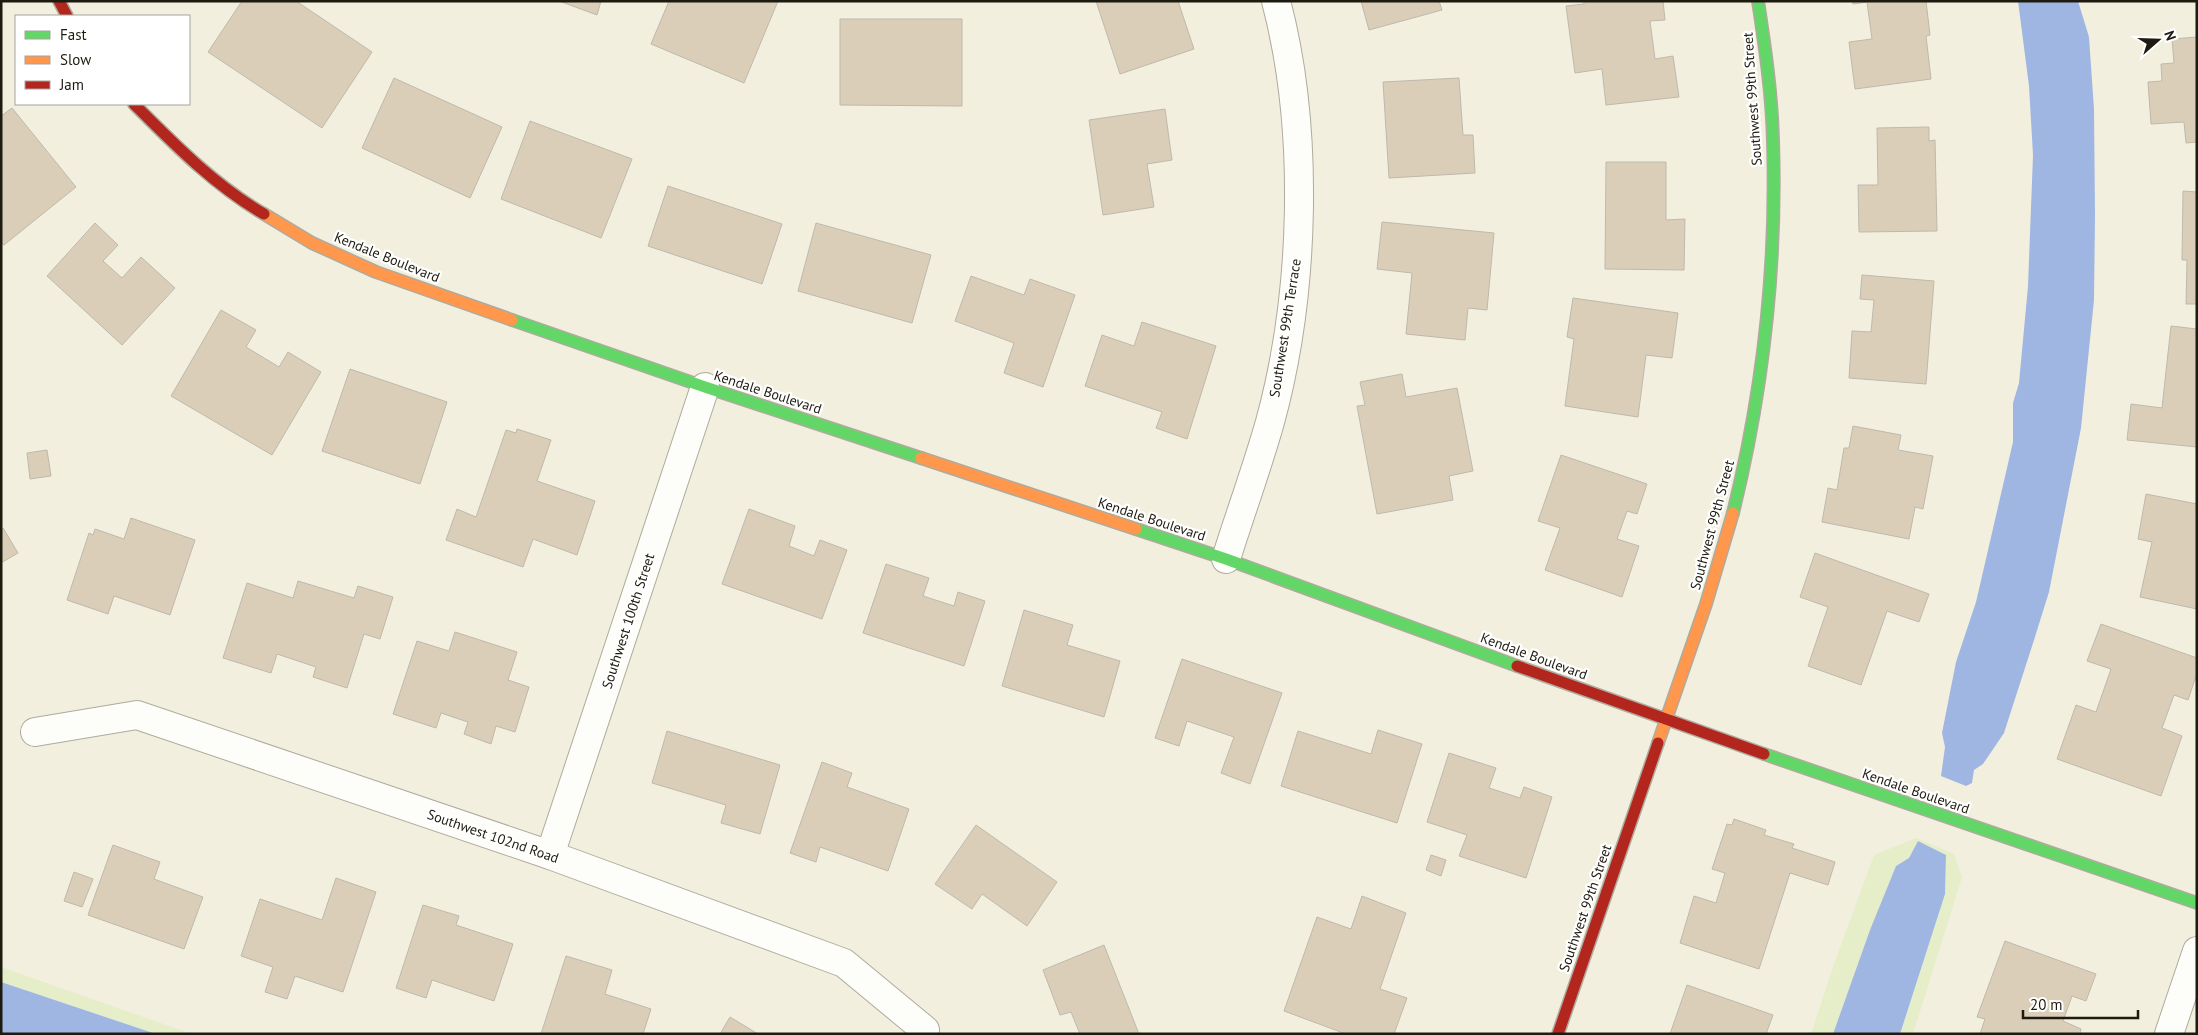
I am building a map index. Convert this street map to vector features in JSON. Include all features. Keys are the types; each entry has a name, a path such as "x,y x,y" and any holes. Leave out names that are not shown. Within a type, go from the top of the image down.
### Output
{"street":[{"path":"59,1 66,15"},
{"name":"Southwest 99th Terrace","path":"1226,559 1270,421 1284,356 1297,255 1297,147 1289,62 1276,1"},
{"name":"Southwest 99th Street","path":"1558,1034 1713,586 1740,486 1756,400 1767,312 1772,227 1773,140 1767,67 1758,1"},
{"name":"Kendale Boulevard","path":"135,105 189,160 245,204 312,243 376,272 705,387 1226,559 1666,720 2197,903"},
{"name":"Southwest 100th Street","path":"550,855 705,387"},
{"name":"Southwest 102nd Road","path":"35,732 137,715 550,855 844,963 925,1030"},
{"path":"2169,1034 2197,950"}],"green space":[{"path":"1916,838 1954,854 1962,877 1913,1034 1900,1034 1945,894 1946,855 1918,841 1909,858 1896,866 1870,930 1833,1034 1811,1034 1834,964 1874,855"},
{"path":"1,967 192,1034 156,1034 1,982"}],"water":[{"path":"2018,1 2078,1 2089,37 2094,109 2094,300 2081,428 2049,592 2004,733 1983,764 1974,770 1972,783 1966,786 1941,776 1945,747 1942,733 1956,662 1976,602 2013,442 2013,403 2019,383 2028,286 2033,155 2029,86"},
{"path":"1918,841 1946,855 1945,894 1900,1034 1833,1034 1870,930 1896,866 1909,858"},
{"path":"1,982 156,1034 1,1034"}],"building":[{"path":"242,1 296,1 372,52 322,128 208,52"},
{"path":"559,1 601,1 597,15"},
{"path":"669,1 778,1 744,83 651,44"},
{"path":"1096,1 1178,1 1194,49 1120,74"},
{"path":"1361,1 1439,1 1442,10 1369,30"},
{"path":"1584,1 1663,1 1665,20 1650,21 1655,59 1673,56 1679,97 1606,105 1602,69 1575,73 1566,6 1584,4"},
{"path":"1852,1 1926,1 1930,35 1926,36 1931,79 1855,89 1849,42 1872,39 1867,2 1853,4"},
{"path":"840,19 962,19 962,106 840,105"},
{"path":"2197,37 2197,142 2186,143 2184,122 2151,124 2148,82 2162,81 2161,64 2174,63 2172,39"},
{"path":"394,78 502,127 470,198 362,148"},
{"path":"1459,78 1463,135 1473,135 1475,173 1389,178 1383,82"},
{"path":"12,108 76,187 4,245 1,243 1,116"},
{"path":"1165,109 1172,160 1147,164 1154,207 1103,215 1089,120"},
{"path":"530,121 632,159 601,238 501,199"},
{"path":"1929,127 1929,141 1935,140 1937,231 1859,232 1858,185 1878,185 1877,128"},
{"path":"1606,162 1666,162 1666,220 1685,219 1684,270 1605,269"},
{"path":"668,186 782,224 762,284 648,246"},
{"path":"2183,191 2197,192 2197,304 2186,304 2187,260 2182,260"},
{"path":"1382,222 1494,233 1487,310 1468,308 1465,340 1406,334 1412,273 1377,269"},
{"path":"95,223 118,245 103,261 122,278 141,257 175,288 122,345 47,276"},
{"path":"816,223 931,255 912,323 798,291"},
{"path":"1862,275 1934,281 1926,384 1849,378 1852,331 1871,332 1874,300 1860,299"},
{"path":"971,276 1024,295 1030,279 1075,295 1043,387 1004,373 1014,343 955,321"},
{"path":"1573,298 1678,313 1672,358 1646,355 1638,417 1565,406 1574,339 1567,337"},
{"path":"221,310 256,330 246,347 279,367 288,352 321,372 272,455 171,396"},
{"path":"1142,322 1216,346 1187,439 1156,428 1162,412 1085,386 1102,335 1134,346"},
{"path":"2171,326 2197,329 2197,447 2127,440 2131,404 2162,408"},
{"path":"350,369 447,402 420,484 322,451"},
{"path":"1402,374 1406,397 1457,388 1473,471 1449,476 1453,500 1377,514 1357,406 1365,405 1360,382"},
{"path":"1853,426 1901,435 1898,450 1933,456 1923,509 1915,507 1909,539 1822,522 1828,488 1837,490 1844,448 1849,448"},
{"path":"517,429 551,440 537,481 595,501 577,555 533,539 523,567 446,540 457,509 476,517 506,430 516,433"},
{"path":"47,450 51,476 30,479 27,453"},
{"path":"1561,455 1647,484 1637,514 1627,511 1617,539 1639,546 1622,597 1545,570 1560,528 1538,521"},
{"path":"2146,494 2197,504 2197,609 2140,597 2152,542 2138,539"},
{"path":"749,509 795,526 789,546 814,556 820,540 847,550 822,619 722,584"},
{"path":"131,518 195,540 170,615 114,596 108,614 67,600 89,533 93,535 95,529 124,539"},
{"path":"3,528 18,553 1,563 1,529"},
{"path":"1815,553 1929,594 1919,622 1887,611 1861,685 1808,666 1828,607 1800,597"},
{"path":"886,564 929,578 923,596 954,606 958,592 985,601 964,666 863,633"},
{"path":"298,581 354,598 358,586 393,597 380,639 364,634 347,688 313,677 316,667 277,654 271,673 223,658 247,583 293,598"},
{"path":"1024,610 1073,625 1067,645 1120,661 1104,717 1002,686"},
{"path":"2101,624 2197,658 2197,673 2188,700 2174,695 2162,728 2182,736 2161,796 2057,759 2076,705 2096,712 2111,669 2087,661"},
{"path":"455,632 517,652 508,680 529,687 515,732 496,726 491,744 464,734 468,722 441,713 436,728 393,714 417,641 449,651"},
{"path":"1182,659 1282,693 1250,784 1221,773 1234,737 1187,721 1179,746 1155,738"},
{"path":"1378,730 1422,744 1397,823 1281,786 1298,731 1371,754"},
{"path":"667,731 780,765 760,834 721,823 726,805 652,783"},
{"path":"1449,753 1496,768 1489,788 1520,798 1524,787 1552,797 1526,878 1459,856 1467,835 1427,822"},
{"path":"822,762 852,773 847,787 909,809 888,871 820,847 816,862 790,853"},
{"path":"1734,819 1766,830 1764,835 1794,844 1792,848 1835,862 1828,885 1790,873 1759,969 1680,943 1694,896 1716,903 1725,873 1712,869 1727,824 1732,825"},
{"path":"976,825 1057,882 1027,926 982,894 972,909 935,884"},
{"path":"113,845 160,862 154,879 203,897 184,949 88,915"},
{"path":"1431,855 1446,860 1441,876 1426,870"},
{"path":"74,872 93,879 82,907 64,901"},
{"path":"336,878 376,892 343,992 295,976 287,999 265,992 273,967 241,956 260,899 322,920"},
{"path":"1362,896 1406,913 1380,989 1407,998 1394,1034 1346,1034 1284,1011 1317,917 1351,929"},
{"path":"423,905 459,916 456,925 513,944 494,1001 432,980 426,998 396,988"},
{"path":"2005,941 2096,974 2086,1001 2072,996 2063,1021 2081,1029 2080,1034 1980,1034 1985,1019 1977,1017"},
{"path":"1104,945 1139,1034 1080,1034 1071,1012 1060,1015 1043,970"},
{"path":"566,956 612,970 605,994 651,1009 643,1034 541,1034"},
{"path":"1687,985 1773,1015 1766,1034 1670,1034"},
{"path":"730,1017 758,1034 720,1034"}],"traffic: fast":[{"path":"1733,513 1760,375 1766,328 1773,235 1774,188 1771,106 1758,1"},
{"path":"512,320 705,387 921,458"},
{"path":"1136,529 1226,559 1517,666"},
{"path":"1764,754 2197,903"}],"traffic: slow":[{"path":"264,214 312,243 376,272 512,320"},
{"path":"921,458 1136,529"},
{"path":"1658,743 1706,604 1733,513"}],"traffic: jam":[{"path":"59,1 66,15"},
{"path":"135,105 211,177 264,214"},
{"path":"1517,666 1764,754"},
{"path":"1558,1034 1658,743"}]}
